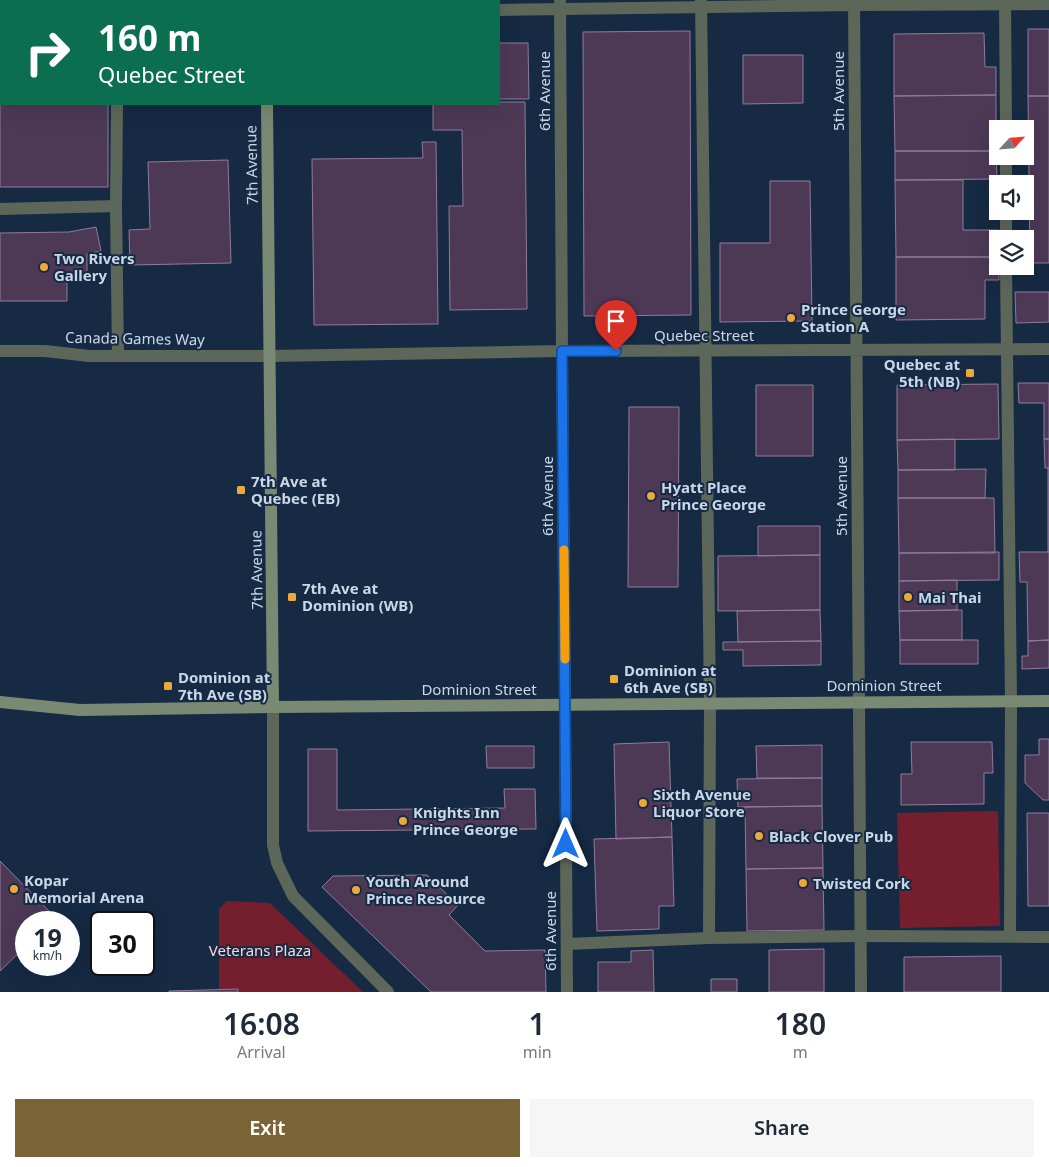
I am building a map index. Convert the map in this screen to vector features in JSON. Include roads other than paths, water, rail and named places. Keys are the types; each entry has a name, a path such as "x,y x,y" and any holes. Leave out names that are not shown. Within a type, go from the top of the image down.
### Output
{"main road":[{"name":"7th Avenue","path":"267,105 273,707"},
{"name":"Dominion Street","path":"0,702 80,710 1049,701"}],"street":[{"path":"500,10 560,5 854,2 1005,2 1049,4"},
{"name":"5th Avenue","path":"854,2 861,992"},
{"path":"1005,2 1006,120"},
{"path":"701,4 710,703 709,938"},
{"name":"6th Avenue","path":"560,5 567,992"},
{"path":"117,105 118,356"},
{"path":"0,209 116,206"},
{"path":"1006,275 1010,937"},
{"name":"Quebec Street","path":"270,356 562,351 1049,349"},
{"name":"Canada Games Way","path":"0,352 44,351 89,356 270,356"},
{"name":"7th Avenue","path":"273,707 273,845 277,863 293,896 388,992"},
{"path":"567,944 709,938 861,936 1049,937"}],"place":[{"name":"Two Rivers Gallery","path":"44,267"},
{"name":"Prince George Station A","path":"791,318"},
{"name":"Quebec at 5th (NB)","path":"970,373"},
{"name":"7th Ave at Quebec (EB)","path":"241,490"},
{"name":"Hyatt Place Prince George","path":"651,496"},
{"name":"7th Ave at Dominion (WB)","path":"292,597"},
{"name":"Mai Thai","path":"908,597"},
{"name":"Dominion at 6th Ave (SB)","path":"614,679"},
{"name":"Dominion at 7th Ave (SB)","path":"168,686"},
{"name":"Sixth Avenue Liquor Store","path":"643,803"},
{"name":"Knights Inn Prince George","path":"403,821"},
{"name":"Black Clover Pub","path":"759,836"},
{"name":"Twisted Cork","path":"803,883"},
{"name":"Kopar Memorial Arena","path":"14,889"},
{"name":"Youth Around Prince Resource","path":"356,890"}],"park label":[{"name":"Veterans Plaza","path":"260,950"}]}
